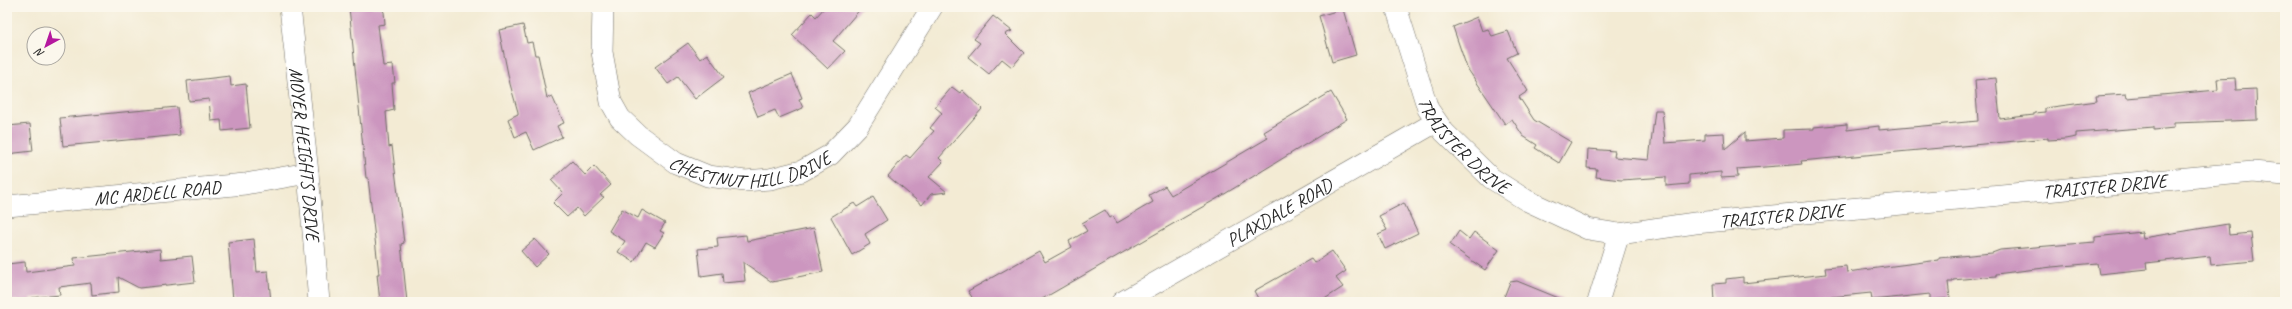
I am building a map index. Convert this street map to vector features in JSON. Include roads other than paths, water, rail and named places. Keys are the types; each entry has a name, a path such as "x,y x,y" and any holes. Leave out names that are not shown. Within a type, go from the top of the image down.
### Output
{"street":[{"name":"MOYER HEIGHTS DRIVE","path":"290,7 308,173 319,302"},
{"name":"CHESTNUT HILL DRIVE","path":"603,7 602,52 611,102 620,118 638,135 676,164 708,176 745,181 770,179 802,171 830,156 858,126 932,7"},
{"name":"TRAISTER DRIVE","path":"1396,7 1428,109 1436,122 1491,178 1526,200 1588,229 1619,234 1695,222 2253,172 2285,175"},
{"name":"PLAXDALE ROAD","path":"1122,302 1436,122"},
{"name":"MC ARDELL ROAD","path":"7,206 245,184 308,173"},
{"path":"1598,302 1619,234"}]}
